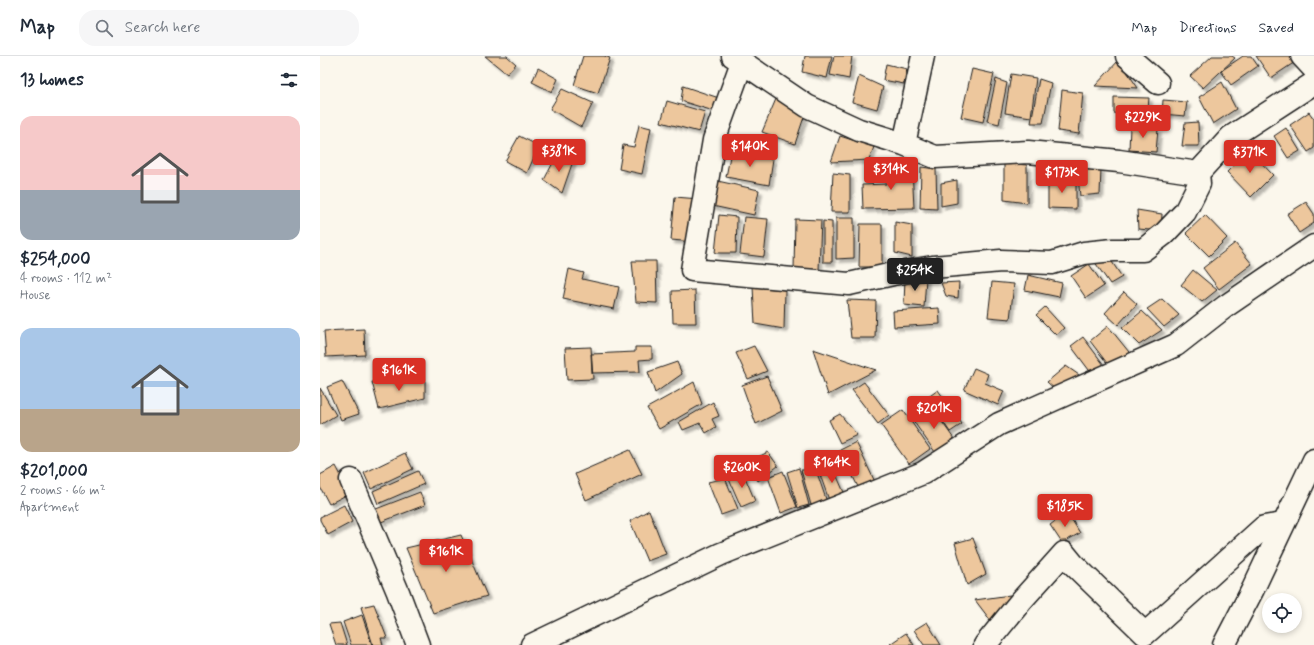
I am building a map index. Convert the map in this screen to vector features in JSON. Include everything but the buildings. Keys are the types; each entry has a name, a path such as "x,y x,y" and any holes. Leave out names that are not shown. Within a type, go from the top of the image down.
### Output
{"street":[{"path":"904,144 923,56"},
{"path":"1127,56 1158,83"},
{"path":"1302,56 1314,70"},
{"path":"1198,172 1119,161 1028,152 935,157 904,144 859,130 808,106 738,59 714,140 692,270 849,284 933,267 1001,262 1052,263 1084,253 1113,250 1143,250 1164,234 1185,212 1199,184 1198,172 1231,137 1314,83"},
{"path":"532,645 721,554 923,473 999,424 1176,345 1226,306 1314,246"},
{"path":"1224,645 1253,589 1314,460"},
{"path":"350,480 398,592 418,645"},
{"path":"985,645 1021,601 1064,553 1090,581 1145,634 1264,527 1283,524"}]}
